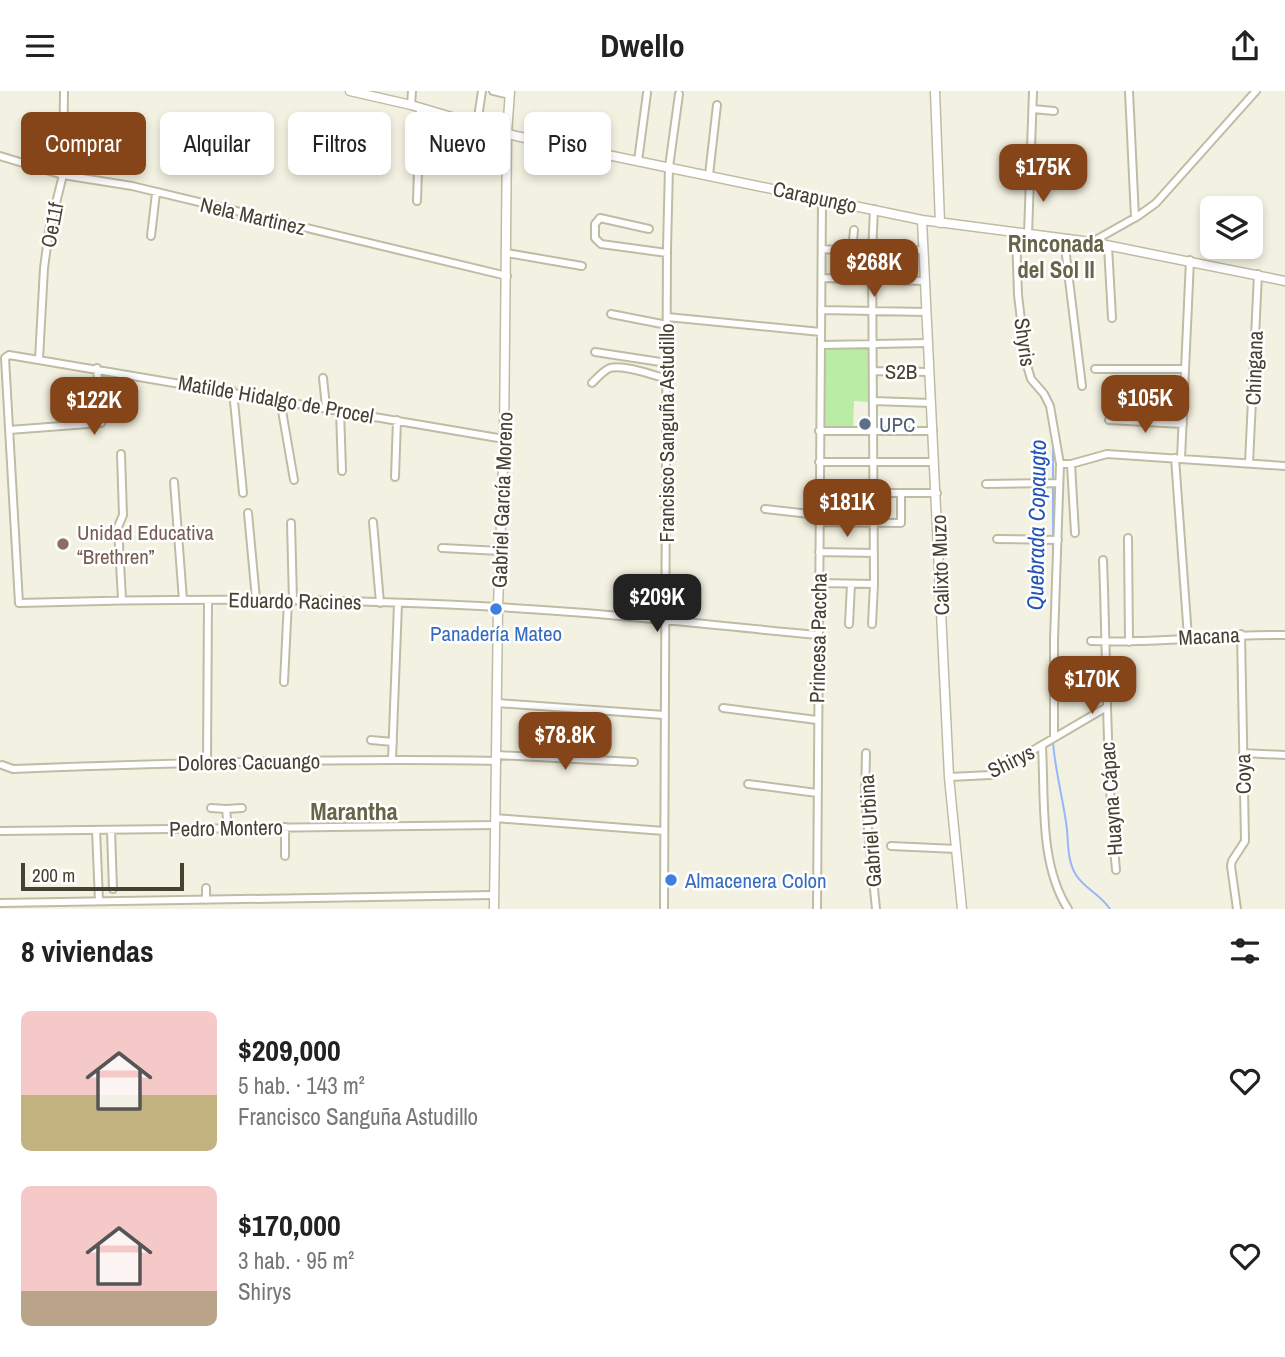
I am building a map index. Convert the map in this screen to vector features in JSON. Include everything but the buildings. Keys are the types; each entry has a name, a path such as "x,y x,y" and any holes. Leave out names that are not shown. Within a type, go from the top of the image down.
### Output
{"street":[{"name":"Oe11f","path":"64,91 64,112"},
{"name":"Carapungo","path":"349,91 433,112"},
{"path":"412,91 415,107 417,201"},
{"path":"479,112 482,91"},
{"path":"493,91 510,93"},
{"path":"935,91 940,223"},
{"path":"1028,235 1034,91"},
{"path":"1129,91 1135,218"},
{"path":"1091,242 1156,203 1256,91"},
{"name":"Gabriel García Moreno","path":"509,112 510,93"},
{"path":"638,160 647,93"},
{"name":"Francisco Sanguña Astudillo","path":"664,909 667,253 669,167 679,94"},
{"path":"709,175 717,105"},
{"path":"1033,109 1054,111"},
{"name":"Carapungo","path":"510,135 922,220 1091,242 1285,281"},
{"name":"Nela Martinez","path":"0,156 21,162"},
{"name":"Oe11f","path":"40,359 44,268 49,231 63,175"},
{"name":"Nela Martinez","path":"69,175 132,186 507,276"},
{"name":"Gabriel García Moreno","path":"494,909 507,175"},
{"path":"150,236 156,193"},
{"name":"Princesa Paccha","path":"817,909 822,199"},
{"path":"872,624 874,209"},
{"path":"649,229 600,218 595,224 595,238 600,244 667,253"},
{"name":"Calixto Muzo","path":"922,220 949,777 962,909"},
{"path":"852,251 854,230"},
{"name":"Shyris","path":"1016,233 1018,295 1026,362 1031,379 1044,394 1049,406 1060,464 1054,737"},
{"path":"1063,239 1082,386"},
{"path":"1108,246 1112,318"},
{"path":"823,249 872,253 924,250"},
{"path":"507,253 582,266"},
{"path":"1188,637 1178,458 1183,424 1190,260"},
{"name":"Chingana","path":"1249,463 1258,274"},
{"path":"822,278 925,281"},
{"path":"821,310 926,312"},
{"path":"611,314 667,325"},
{"path":"667,317 821,332"},
{"path":"821,345 928,344"},
{"path":"595,352 667,363"},
{"name":"Matilde Hidalgo de Procel","path":"6,356 97,368 504,439"},
{"name":"Eduardo Racines","path":"6,356 19,603 122,599 256,599 498,607 818,635"},
{"path":"592,383 609,368 614,367 667,379"},
{"path":"9,430 101,423 97,368"},
{"path":"1095,369 1185,369"},
{"name":"S2B","path":"873,371 929,372"},
{"path":"323,378 326,407"},
{"path":"233,391 243,492"},
{"path":"280,399 294,479"},
{"path":"873,401 931,403"},
{"path":"340,410 342,471"},
{"path":"1109,419 1183,424"},
{"path":"395,477 397,420"},
{"path":"819,431 933,431"},
{"path":"121,454 123,515 118,527 122,599"},
{"path":"1060,464 1071,464 1107,454 1285,467"},
{"path":"819,462 934,462"},
{"path":"1071,464 1075,533"},
{"path":"174,482 183,600"},
{"path":"986,484 1059,483"},
{"path":"819,493 937,493"},
{"path":"765,509 819,518 901,523 901,493"},
{"path":"248,513 256,599"},
{"path":"373,522 380,603"},
{"path":"284,682 290,601 291,523"},
{"path":"1128,538 1129,642"},
{"path":"997,539 1058,540"},
{"path":"442,548 500,551"},
{"path":"819,552 874,553"},
{"name":"Huayna Cápac","path":"1103,560 1105,708 1116,870"},
{"path":"819,583 874,584"},
{"path":"849,624 851,584"},
{"path":"207,762 208,600"},
{"path":"392,759 398,604"},
{"name":"Macana","path":"1091,641 1129,642 1241,634 1285,635"},
{"name":"Coya","path":"1237,909 1231,866 1245,841 1241,634"},
{"path":"497,703 664,715"},
{"path":"723,708 817,720"},
{"name":"Shirys","path":"949,777 991,775 1105,708"},
{"path":"371,740 393,742"},
{"path":"1042,747 1048,852 1055,887 1068,909"},
{"name":"Gabriel Urbina","path":"866,753 865,799 876,909"},
{"path":"1243,753 1285,755"},
{"name":"Dolores Cacuango","path":"2,765 13,769 207,762 496,758 634,762"},
{"path":"748,784 817,793"},
{"path":"211,808 242,808"},
{"path":"226,809 228,828"},
{"name":"Pedro Montero","path":"0,831 495,822 663,831"},
{"path":"285,827 285,856"},
{"path":"96,830 99,901"},
{"path":"111,830 113,889"},
{"path":"891,846 956,849"},
{"path":"205,909 206,888"},
{"path":"0,903 89,905 99,901 493,895"}],"green space":[{"path":"823,347 869,348 868,402 854,401 853,429 822,428"}],"waterway":[{"name":"Quebrada Copaugto","path":"1053,437 1053,481"},
{"name":"Quebrada Copaugto","path":"1053,486 1053,537"},
{"name":"Quebrada Copaugto","path":"1053,542 1053,579"},
{"name":"Quebrada Copaugto","path":"1051,682 1051,722"},
{"name":"Quebrada Copaugto","path":"1053,742 1073,869 1079,880 1110,909"}],"place":[{"name":"UPC","path":"865,424"},
{"name":"Unidad Educativa “Brethren”","path":"63,544"},
{"name":"Panadería Mateo","path":"496,609"},
{"name":"Almacenera Colon","path":"671,880"}],"district":[{"name":"Rinconada del Sol II","path":"1056,256"},
{"name":"Marantha","path":"354,811"}]}
